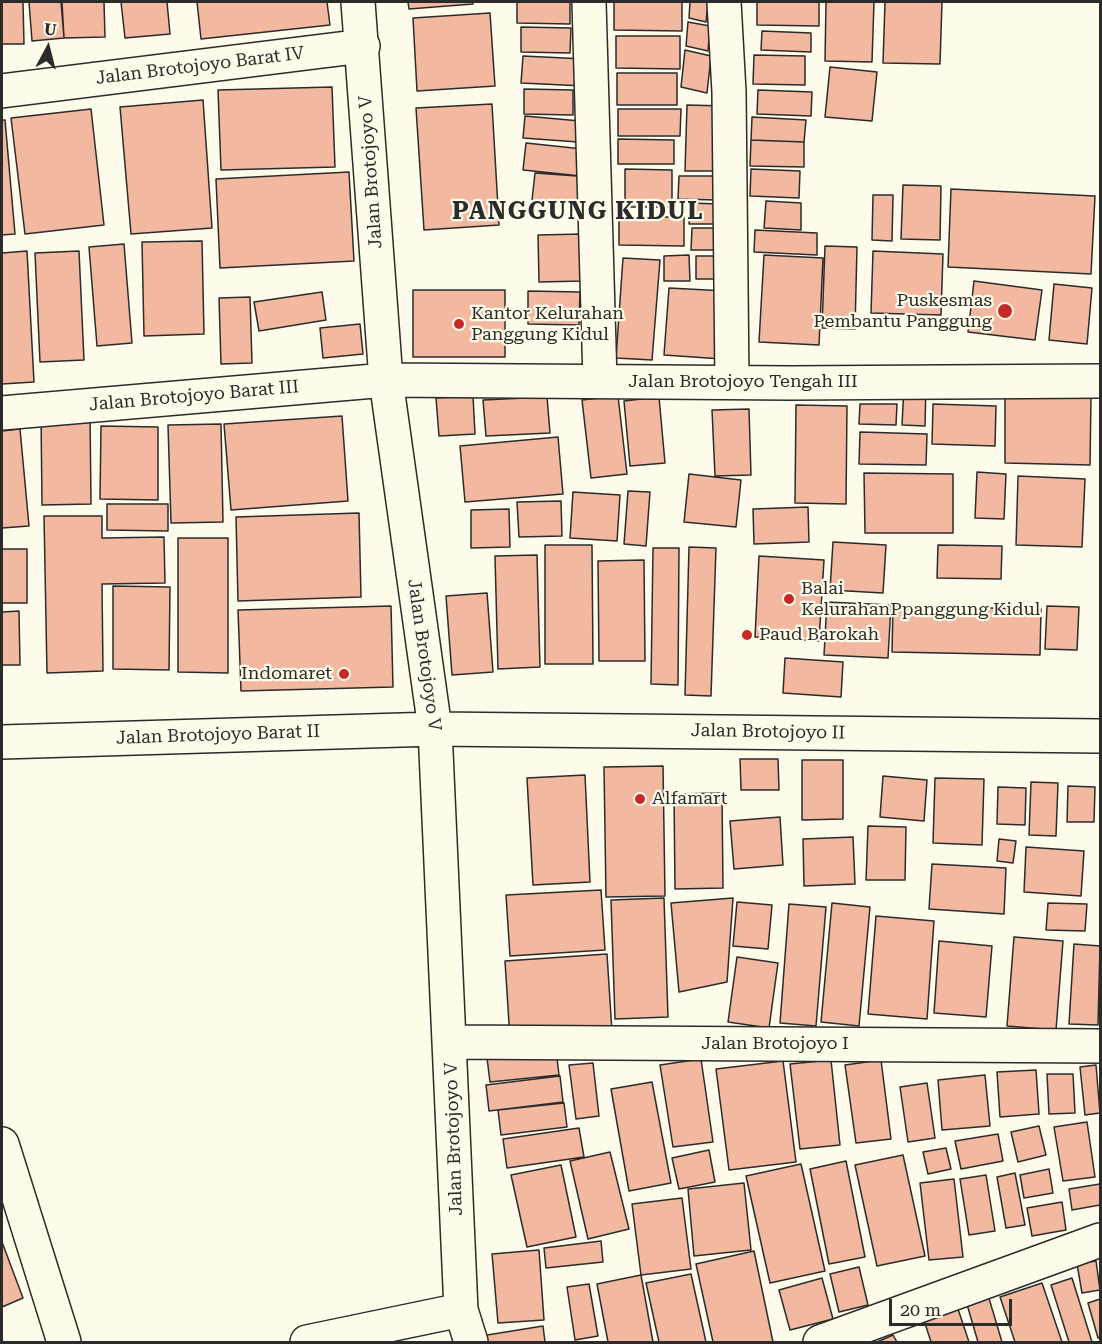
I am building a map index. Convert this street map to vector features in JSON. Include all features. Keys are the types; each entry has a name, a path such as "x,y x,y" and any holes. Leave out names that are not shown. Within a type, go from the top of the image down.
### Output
{"street":[{"name":"Jalan Brotojoyo V","path":"358,2 386,380 435,729 461,1310 471,1342"},
{"path":"589,2 600,381"},
{"path":"724,2 729,92 732,382"},
{"name":"Jalan Brotojoyo Barat IV","path":"2,91 363,46"},
{"name":"Jalan Brotojoyo Tengah III","path":"386,380 1101,381"},
{"name":"Jalan Brotojoyo Barat III","path":"2,413 386,380"},
{"name":"Jalan Brotojoyo II","path":"435,729 1101,735"},
{"name":"Jalan Brotojoyo Barat II","path":"2,742 435,729"},
{"name":"Jalan Brotojoyo I","path":"450,1042 1101,1046"},
{"path":"2,1144 64,1342"},
{"path":"820,1342 1101,1240"},
{"path":"307,1342 461,1310"}],"building":[{"path":"2,2 23,2 24,44 2,44"},
{"path":"29,2 61,2 64,38 32,41"},
{"path":"62,2 104,2 105,37 64,38"},
{"path":"121,2 167,2 170,34 125,38"},
{"path":"197,2 327,2 330,25 201,39"},
{"path":"408,2 473,2 473,4 409,9"},
{"path":"517,2 570,2 570,24 517,23"},
{"path":"614,2 682,2 682,31 614,30"},
{"path":"690,2 708,2 706,22 689,18"},
{"path":"757,2 819,2 819,26 757,25"},
{"path":"826,2 874,2 872,62 825,61"},
{"path":"885,2 942,2 940,64 883,63"},
{"path":"490,13 495,86 417,91 413,18"},
{"path":"688,22 710,26 708,51 686,46"},
{"path":"521,27 571,28 570,53 521,52"},
{"path":"762,31 811,33 811,52 761,50"},
{"path":"616,36 680,36 680,69 616,68"},
{"path":"685,50 711,56 707,93 681,87"},
{"path":"754,55 805,56 805,85 753,84"},
{"path":"523,56 585,59 584,86 521,83"},
{"path":"830,67 877,72 872,121 825,117"},
{"path":"617,73 677,73 677,105 617,105"},
{"path":"332,87 335,167 221,170 218,90"},
{"path":"524,89 573,90 573,115 524,114"},
{"path":"758,90 812,92 811,116 757,114"},
{"path":"203,100 212,228 131,234 120,107"},
{"path":"492,104 499,225 424,230 416,108"},
{"path":"687,105 724,106 722,171 685,171"},
{"path":"91,109 104,225 25,234 11,118"},
{"path":"618,109 681,109 680,136 618,136"},
{"path":"525,116 580,121 578,142 523,138"},
{"path":"752,117 806,120 804,142 751,140"},
{"path":"2,120 5,120 15,234 2,235"},
{"path":"618,139 674,140 674,164 618,164"},
{"path":"751,140 804,142 804,167 750,166"},
{"path":"526,143 583,149 581,176 523,170"},
{"path":"625,169 672,170 672,207 625,207"},
{"path":"751,169 800,171 799,198 750,196"},
{"path":"349,172 354,261 220,268 216,179"},
{"path":"535,173 591,177 590,204 532,200"},
{"path":"679,176 718,176 717,200 678,199"},
{"path":"903,185 941,186 940,240 901,239"},
{"path":"951,189 1095,196 1091,274 948,267"},
{"path":"873,195 893,195 892,241 872,240"},
{"path":"766,201 801,203 801,230 764,228"},
{"path":"690,203 720,204 718,224 689,224"},
{"path":"619,217 684,217 684,246 619,245"},
{"path":"692,228 721,228 721,250 691,250"},
{"path":"755,230 817,233 817,255 754,252"},
{"path":"582,234 583,281 539,282 538,235"},
{"path":"202,241 204,334 144,336 142,242"},
{"path":"124,244 132,343 97,346 89,247"},
{"path":"825,246 857,247 855,329 822,328"},
{"path":"27,251 34,382 2,384 2,253"},
{"path":"79,251 84,360 40,362 35,253"},
{"path":"873,251 943,254 941,315 871,313"},
{"path":"689,255 690,281 664,281 664,256"},
{"path":"764,255 823,258 819,345 759,342"},
{"path":"696,256 719,256 719,279 696,279"},
{"path":"623,258 660,260 652,360 616,358"},
{"name":"Puskesmas Pembantu Panggung","path":"974,281 1042,290 1035,340 968,332"},
{"path":"1054,284 1092,288 1087,344 1049,340"},
{"path":"669,288 726,291 722,359 664,355"},
{"name":"Kantor Kelurahan Panggung Kidul","path":"413,290 505,290 505,357 413,357"},
{"path":"528,291 580,292 579,325 528,324"},
{"path":"322,292 326,320 259,331 254,302"},
{"path":"250,297 252,363 221,364 219,298"},
{"path":"360,324 363,354 323,358 320,328"},
{"path":"904,386 926,386 925,426 902,425"},
{"path":"1005,394 1091,396 1090,465 1005,463"},
{"path":"473,396 475,434 439,436 436,398"},
{"path":"618,396 627,474 591,478 582,400"},
{"path":"547,397 550,433 486,436 483,400"},
{"path":"659,397 665,463 630,466 624,401"},
{"path":"860,404 897,404 896,425 859,424"},
{"path":"933,404 996,406 995,446 932,444"},
{"path":"796,405 847,406 846,504 795,503"},
{"path":"749,409 751,475 715,476 712,410"},
{"path":"90,414 91,504 42,505 41,415"},
{"path":"342,416 348,501 231,510 224,424"},
{"path":"221,424 223,522 171,523 168,425"},
{"path":"101,426 158,427 158,500 100,499"},
{"path":"20,429 29,526 2,528 2,431"},
{"path":"860,432 927,434 926,465 859,464"},
{"path":"558,437 563,494 465,502 460,446"},
{"path":"977,472 1006,474 1004,519 975,518"},
{"path":"864,473 953,474 953,533 865,533"},
{"path":"689,474 741,480 736,527 684,522"},
{"path":"1018,476 1085,479 1082,547 1016,545"},
{"path":"628,491 650,492 646,546 624,544"},
{"path":"573,492 620,495 617,541 570,538"},
{"path":"561,501 562,536 519,537 517,502"},
{"path":"107,504 168,504 168,531 107,530"},
{"path":"808,507 809,542 754,544 753,509"},
{"path":"509,509 510,547 471,548 471,510"},
{"path":"359,513 361,597 238,601 236,517"},
{"path":"44,516 102,516 102,538 164,537 165,583 102,584 103,671 47,673"},
{"path":"178,538 228,538 228,673 178,672"},
{"path":"833,542 886,545 883,593 830,590"},
{"path":"545,545 592,545 593,664 545,664"},
{"path":"938,545 1002,546 1001,579 937,578"},
{"path":"689,547 716,548 711,696 685,695"},
{"path":"653,548 679,548 678,685 651,684"},
{"path":"2,549 27,549 27,603 2,603"},
{"path":"537,555 540,667 498,669 495,556"},
{"name":"Balai KelurahanPpanggung Kidul","path":"759,556 824,560 819,641 755,637"},
{"path":"644,560 645,661 599,661 598,561"},
{"path":"113,586 170,587 169,670 113,669"},
{"path":"487,593 493,672 452,675 446,596"},
{"path":"827,602 891,605 888,658 824,655"},
{"path":"391,606 393,687 241,691 238,610"},
{"path":"893,606 1041,609 1040,655 892,652"},
{"path":"1047,606 1079,607 1077,650 1045,649"},
{"path":"19,611 20,665 2,665 2,612"},
{"path":"785,658 843,662 841,697 783,693"},
{"path":"740,759 778,759 779,790 741,790"},
{"path":"802,760 843,760 843,819 802,820"},
{"path":"663,766 665,896 606,897 604,767"},
{"path":"585,775 590,882 533,885 527,778"},
{"path":"883,776 927,780 924,821 880,817"},
{"path":"935,778 984,779 982,845 933,843"},
{"path":"1031,782 1058,783 1056,836 1029,835"},
{"path":"1068,786 1095,787 1094,822 1067,822"},
{"path":"998,787 1026,788 1025,825 997,824"},
{"path":"722,793 723,888 675,889 674,794"},
{"path":"780,817 783,865 734,869 730,821"},
{"path":"868,826 906,827 905,880 866,880"},
{"path":"853,837 855,884 804,886 803,839"},
{"path":"999,839 1016,841 1013,863 997,861"},
{"path":"1026,847 1084,851 1081,896 1024,892"},
{"path":"932,864 1006,868 1004,914 929,909"},
{"path":"601,890 605,950 510,956 506,895"},
{"path":"664,898 668,1017 615,1019 611,900"},
{"path":"733,898 727,982 679,992 671,903"},
{"path":"737,902 772,905 768,949 733,946"},
{"path":"832,903 870,907 859,1026 821,1022"},
{"path":"1048,903 1087,904 1085,931 1046,930"},
{"path":"789,904 826,907 816,1026 780,1023"},
{"path":"876,916 934,921 927,1019 868,1014"},
{"path":"1014,937 1063,941 1056,1030 1007,1026"},
{"path":"939,941 992,946 986,1017 934,1013"},
{"path":"1074,944 1100,946 1098,1025 1069,1024"},
{"path":"607,954 612,1032 510,1039 505,961"},
{"path":"737,957 778,963 769,1028 728,1022"},
{"path":"556,1050 559,1075 490,1082 487,1058"},
{"path":"701,1059 713,1142 673,1147 660,1065"},
{"path":"831,1060 840,1145 800,1149 790,1064"},
{"path":"881,1060 891,1139 856,1143 845,1065"},
{"path":"783,1061 796,1162 729,1170 716,1069"},
{"path":"593,1063 599,1116 576,1119 569,1065"},
{"path":"1096,1065 1100,1113 1085,1115 1080,1067"},
{"path":"1036,1070 1039,1114 1000,1117 997,1072"},
{"path":"1047,1074 1073,1074 1075,1113 1049,1114"},
{"path":"985,1075 990,1126 942,1130 938,1080"},
{"path":"560,1076 563,1102 489,1111 486,1085"},
{"path":"652,1082 671,1183 629,1191 611,1089"},
{"path":"927,1083 935,1138 908,1142 900,1087"},
{"path":"564,1103 567,1127 501,1135 498,1110"},
{"path":"1087,1122 1095,1177 1063,1181 1054,1127"},
{"path":"1039,1126 1046,1155 1018,1162 1011,1132"},
{"path":"579,1128 584,1157 507,1168 503,1139"},
{"path":"998,1134 1003,1161 961,1169 955,1141"},
{"path":"946,1148 951,1169 928,1174 923,1152"},
{"path":"709,1150 715,1182 679,1189 672,1158"},
{"path":"610,1152 629,1229 588,1239 570,1161"},
{"path":"903,1155 925,1256 877,1266 855,1165"},
{"path":"846,1161 865,1257 829,1264 810,1169"},
{"path":"801,1164 825,1271 770,1283 746,1176"},
{"path":"561,1165 576,1237 527,1247 511,1175"},
{"path":"1049,1169 1053,1193 1024,1198 1020,1175"},
{"path":"1015,1173 1025,1225 1006,1228 997,1177"},
{"path":"986,1175 995,1231 969,1235 960,1179"},
{"path":"954,1179 963,1257 929,1260 920,1183"},
{"path":"744,1183 751,1250 694,1256 688,1189"},
{"path":"1100,1184 1100,1205 1072,1210 1069,1189"},
{"path":"682,1198 691,1269 641,1275 632,1204"},
{"path":"1062,1202 1066,1230 1032,1236 1027,1208"},
{"path":"601,1241 603,1262 546,1268 544,1248"},
{"path":"2,1242 23,1298 2,1307"},
{"path":"539,1250 544,1320 498,1323 492,1254"},
{"path":"754,1251 773,1342 713,1342 696,1264"},
{"path":"1096,1261 1100,1290 1082,1293 1077,1264"},
{"path":"859,1267 868,1305 839,1312 830,1274"},
{"path":"691,1274 706,1342 659,1342 646,1283"},
{"path":"641,1275 653,1342 608,1342 597,1284"},
{"path":"822,1278 833,1319 790,1330 779,1290"},
{"path":"1072,1278 1092,1342 1069,1342 1051,1285"},
{"path":"1042,1283 1062,1342 1015,1342 1000,1297"},
{"path":"589,1284 598,1336 575,1340 567,1287"},
{"path":"988,1295 1002,1342 978,1342 966,1301"},
{"path":"1100,1299 1100,1337 1098,1338 1088,1303"},
{"path":"956,1303 969,1342 931,1342 922,1314"},
{"path":"543,1326 545,1342 482,1342 481,1336"},
{"path":"893,1335 897,1342 877,1342"}],"place":[{"name":"Puskesmas Pembantu Panggung","path":"1005,311"},
{"name":"Kantor Kelurahan Panggung Kidul","path":"459,324"},
{"name":"Balai KelurahanPpanggung Kidul","path":"789,599"},
{"name":"Paud Barokah","path":"747,635"},
{"name":"Indomaret","path":"344,674"},
{"name":"Alfamart","path":"640,799"}],"district":[{"name":"PANGGUNG KIDUL","path":"578,212"}]}
